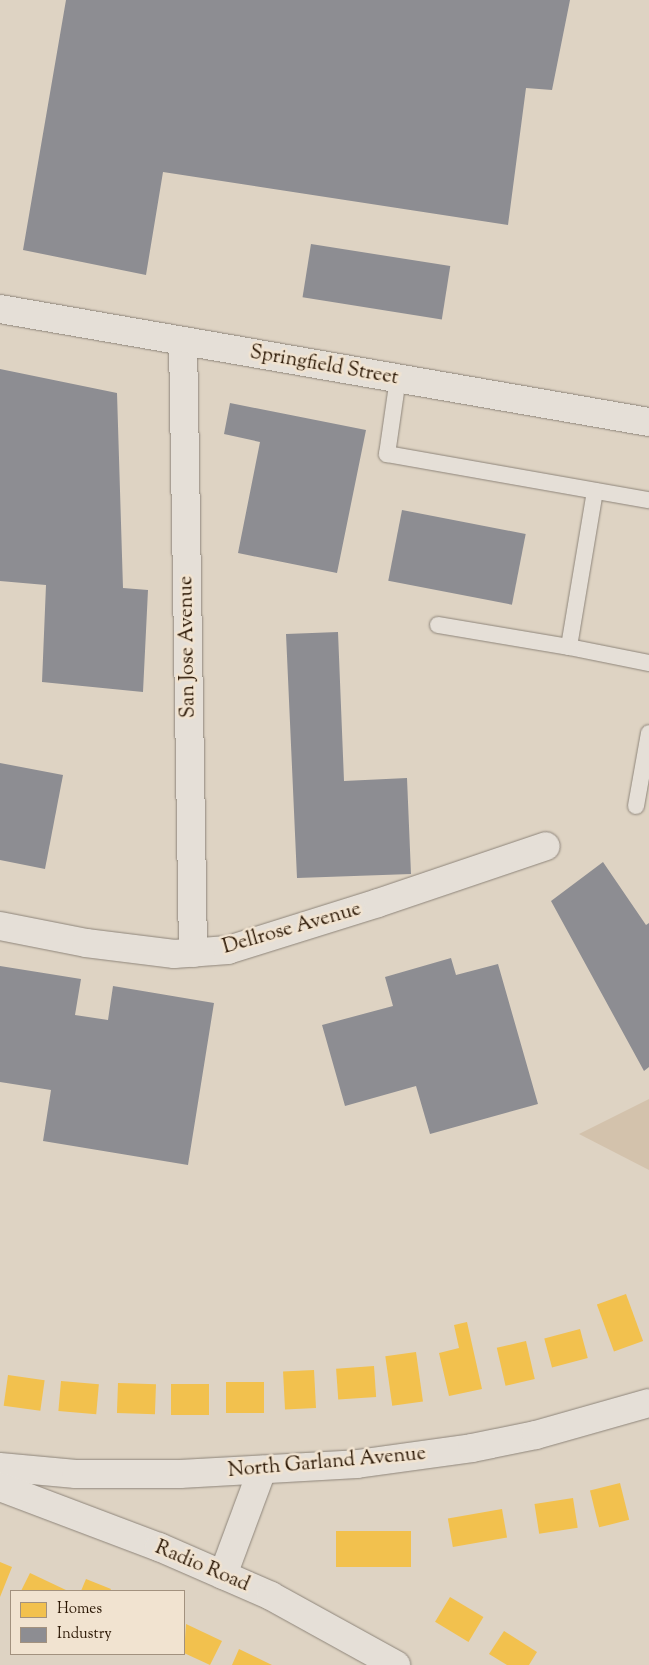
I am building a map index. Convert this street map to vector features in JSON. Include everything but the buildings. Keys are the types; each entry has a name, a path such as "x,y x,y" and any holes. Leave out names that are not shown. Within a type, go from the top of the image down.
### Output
{"street":[{"name":"Springfield Street","path":"0,309 649,422"},
{"name":"San Jose Avenue","path":"183,341 193,953"},
{"name":"Dellrose Avenue","path":"0,926 86,943 174,954 228,950 378,903 546,846"},
{"name":"North Garland Avenue","path":"0,1467 76,1474 180,1474 357,1464 472,1448 536,1435 649,1403"},
{"path":"223,1575 262,1470"},
{"name":"Radio Road","path":"0,1487 159,1547 271,1596 396,1665"}],"lane":[{"path":"398,378 387,454 649,500"},
{"path":"569,647 595,491"},
{"path":"438,625 569,647 649,663"},
{"path":"636,806 649,733"}],"shaded area":[{"path":"649,1099 649,1170 579,1134"}]}
